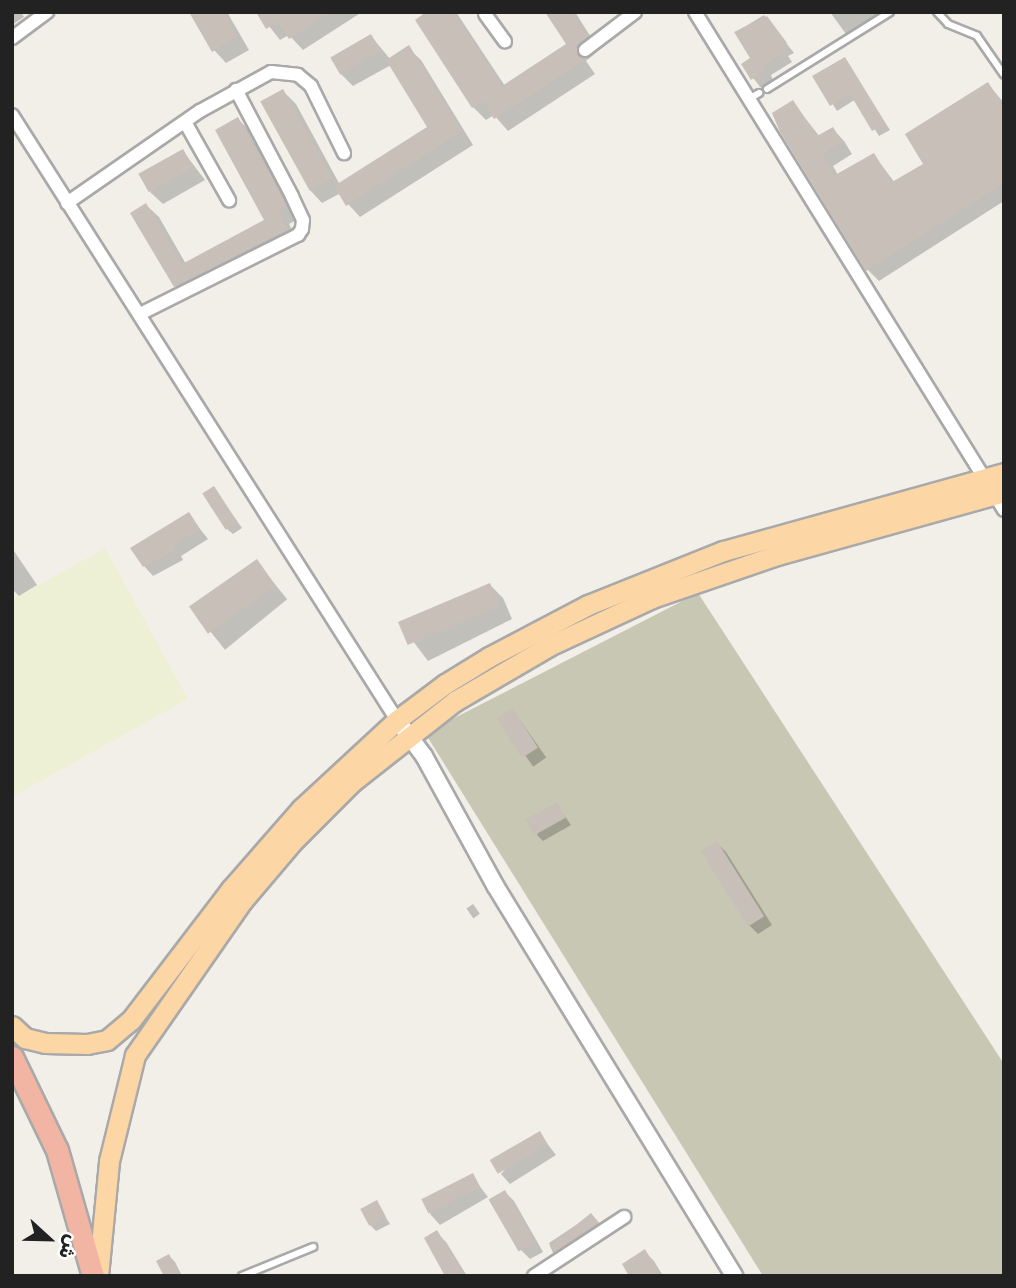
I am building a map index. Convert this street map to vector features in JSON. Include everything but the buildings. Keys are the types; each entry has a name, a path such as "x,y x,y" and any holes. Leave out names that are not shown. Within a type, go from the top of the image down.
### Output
{"highway":[{"path":"12,1057 57,1150 93,1276"}],"main road":[{"path":"12,1026 25,1038 45,1043 87,1044 107,1040 131,1020 231,889 287,824 397,720 445,684 489,657 579,610 648,579 762,538 998,489"},
{"path":"99,1276 109,1161 135,1055 242,901 284,852 352,782 455,701 511,667 652,598 777,555 998,489"}],"street":[{"path":"12,38 47,12"},
{"path":"585,50 635,12"},
{"path":"695,12 754,96 998,489"},
{"path":"485,13 505,42"},
{"path":"67,203 185,121 271,72 298,75 311,86 344,153"},
{"path":"141,314 298,235 302,229 303,220 292,196 236,90"},
{"path":"12,115 397,720 424,756 496,887 734,1276"},
{"path":"185,121 229,201"},
{"path":"534,1276 624,1217"}],"lane":[{"path":"767,89 890,12"},
{"path":"937,12 948,23 977,36 1004,75"},
{"path":"242,1276 313,1247"}],"shaded area":[{"path":"105,548 188,699 12,797 12,600"},
{"path":"698,593 1004,1064 1004,1276 763,1276 425,733"}]}
